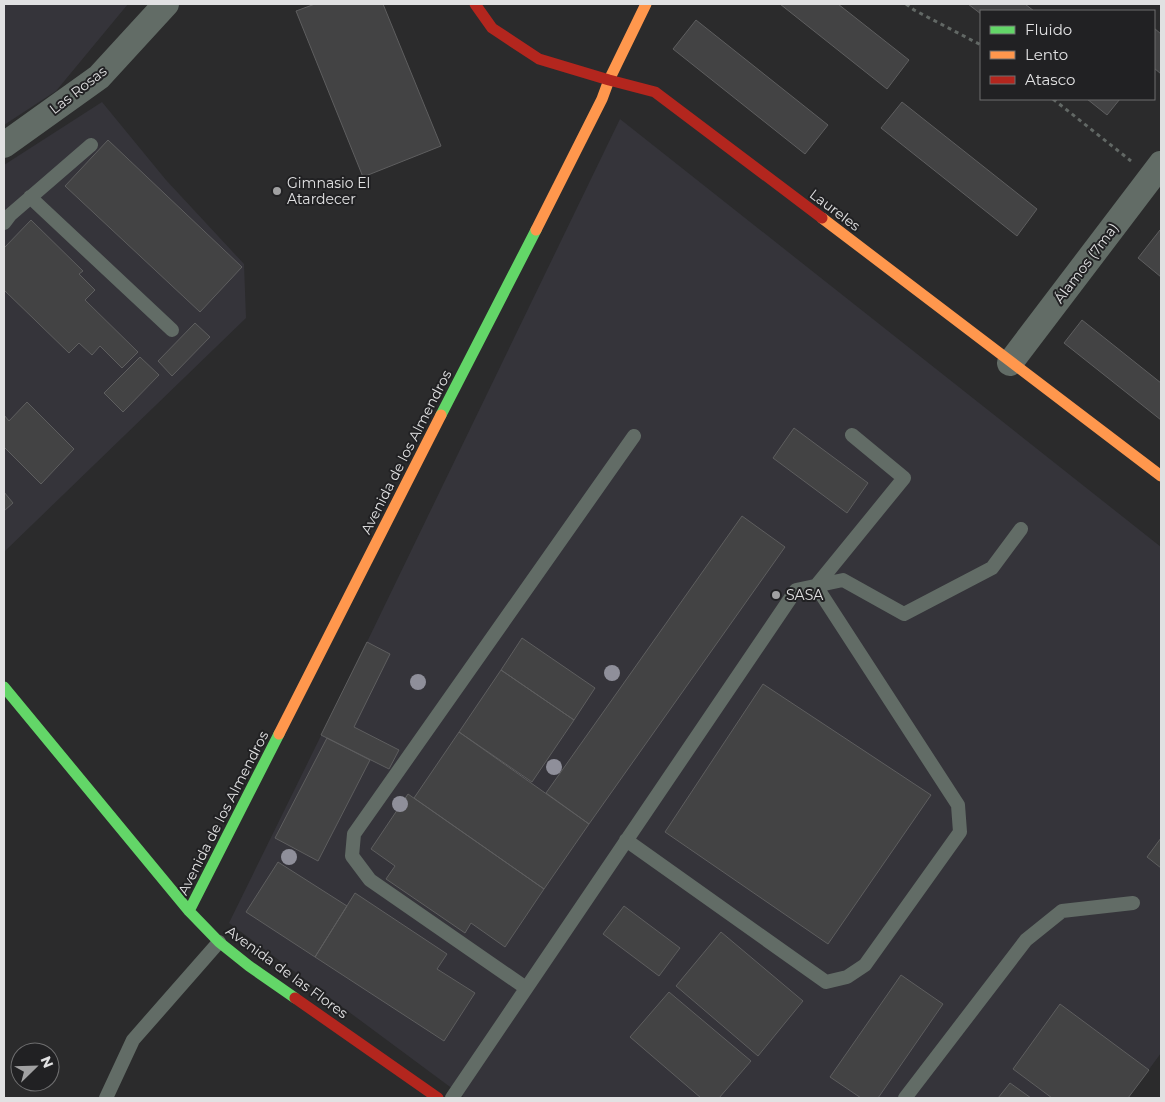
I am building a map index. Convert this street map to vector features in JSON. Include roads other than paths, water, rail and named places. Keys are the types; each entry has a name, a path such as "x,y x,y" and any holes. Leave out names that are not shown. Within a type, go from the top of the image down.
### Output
{"street":[{"name":"Las Rosas","path":"4,146 99,77 166,4"},
{"name":"Laureles","path":"475,4 492,28 539,60 654,92 1161,476"},
{"name":"Avenida de los Almendros","path":"189,911 598,108 609,80 646,4"},
{"name":"Álamos (7ma)","path":"1010,363 1156,170"},
{"name":"Avenida de las Flores","path":"4,687 189,911 219,942 249,966 438,1098"}],"lane":[{"path":"4,223 30,197 91,145"},
{"path":"30,197 172,330"},
{"path":"816,586 904,478 852,435"},
{"path":"526,988 370,880 352,856 354,834 634,436"},
{"path":"452,1098 796,590 843,580 904,614 992,568 1021,529"},
{"path":"626,840 826,982 847,977 865,964 960,832 958,805 816,586"},
{"path":"905,1098 1026,940 1062,911 1133,903"},
{"path":"106,1098 133,1040 219,942"}],"place":[{"name":"Gimnasio El Atardecer","path":"277,191"},
{"name":"SASA","path":"776,595"}]}
